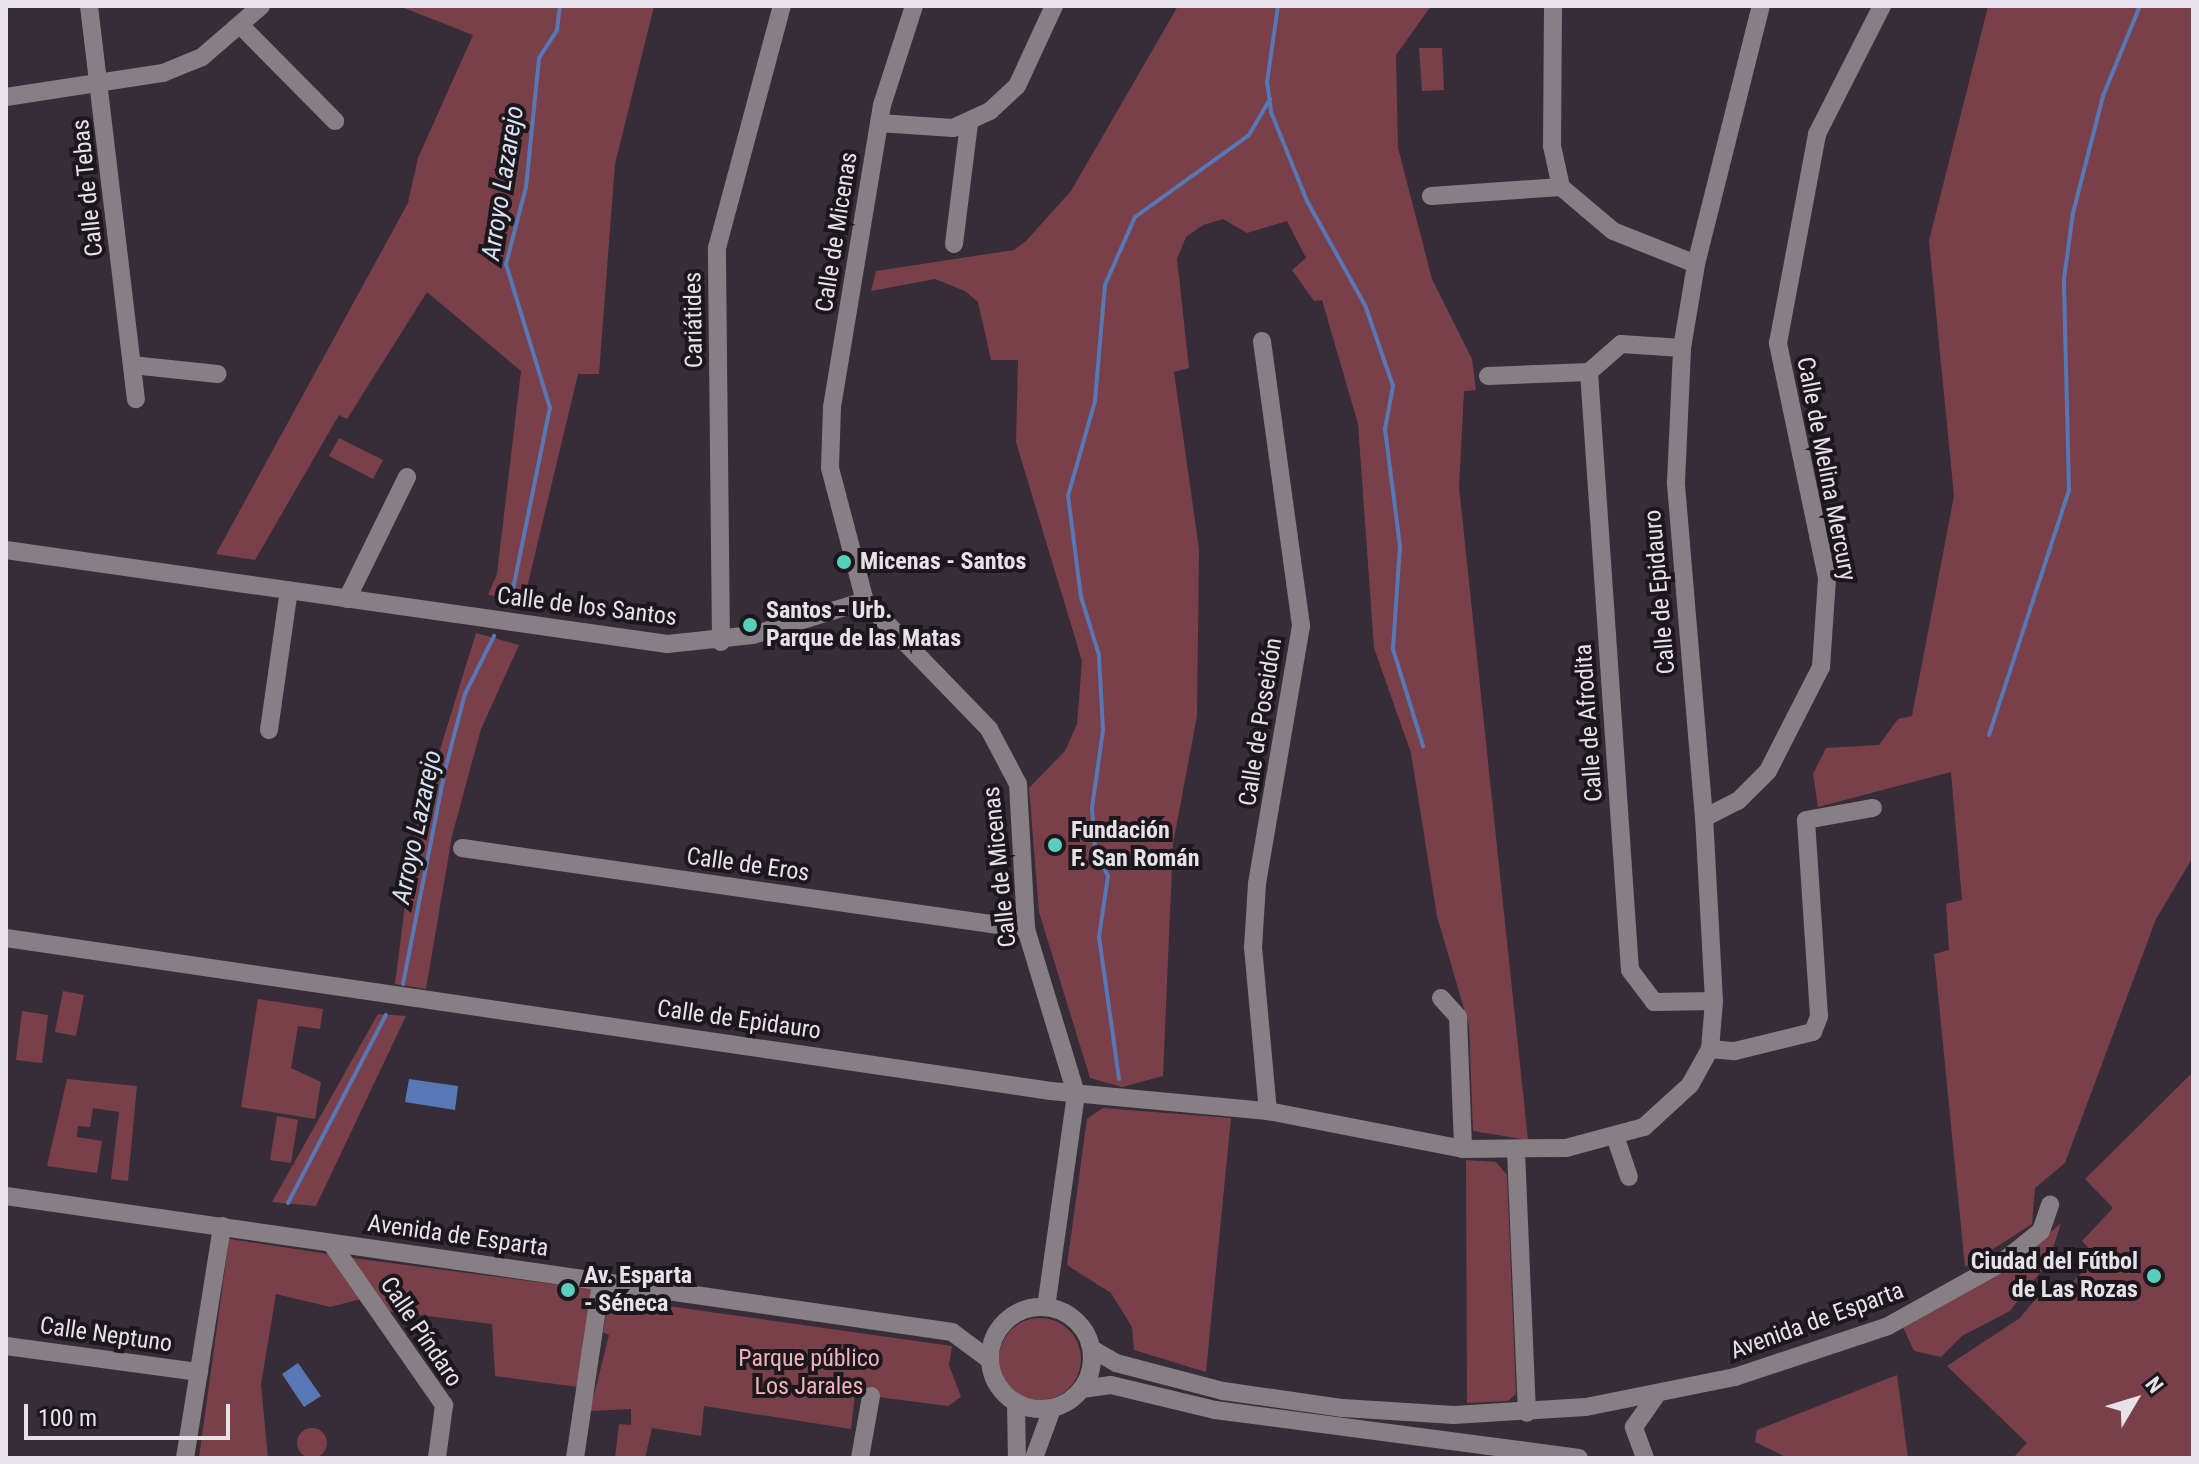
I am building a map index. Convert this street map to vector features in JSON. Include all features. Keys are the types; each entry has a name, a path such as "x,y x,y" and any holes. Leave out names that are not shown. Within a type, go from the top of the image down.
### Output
{"street":[{"name":"Calle de Tebas","path":"89,6 136,399"},
{"path":"6,97 163,73 243,28 261,6"},
{"name":"Cariátides","path":"721,642 717,248 782,6"},
{"name":"Calle de Micenas","path":"914,6 879,123 832,407 830,468 865,601 1010,760 1020,801 1026,929 1076,1094 1046,1307"},
{"path":"879,123 969,124 1017,86 1054,6"},
{"path":"1553,6 1552,146 1561,187 1613,231 1696,264"},
{"name":"Calle de Epidauro","path":"6,938 1076,1094 1268,1111 1463,1149 1516,1151 1616,1139 1667,1111 1710,1049 1714,1001 1704,818 1676,482 1682,348 1696,264 1761,6"},
{"name":"Calle de Melina Mercury","path":"1704,818 1738,801 1768,771 1821,667 1827,578 1778,343 1817,134 1882,6"},
{"path":"243,28 335,121"},
{"path":"954,244 969,124"},
{"path":"1431,196 1561,187"},
{"name":"Calle de Poseidón","path":"1262,341 1301,626 1257,884 1253,947 1268,1111"},
{"path":"1488,376 1589,372 1621,344 1682,348"},
{"path":"132,365 218,374"},
{"name":"Calle de Afrodita","path":"1589,372 1630,970 1654,1002 1714,1001"},
{"path":"347,599 407,477"},
{"name":"Calle de los Santos","path":"6,550 667,644 721,642 865,601"},
{"path":"269,730 289,590"},
{"path":"1710,1049 1735,1051 1813,1032 1819,1016 1806,820 1873,808"},
{"name":"Calle de Eros","path":"462,848 1026,929"},
{"path":"1441,998 1458,1017 1463,1149"},
{"path":"1616,1139 1629,1177"},
{"path":"1516,1151 1527,1413"},
{"name":"Avenida de Esparta","path":"6,1196 952,1332 990,1360"},
{"name":"Avenida de Esparta","path":"1092,1349 1116,1363 1223,1391 1454,1415 1527,1413 1656,1396 1888,1326 2001,1263 2041,1231 2050,1205"},
{"path":"185,1458 222,1226"},
{"name":"Calle Píndaro","path":"331,1243 444,1405 437,1458"},
{"path":"575,1458 601,1281"},
{"path":"1052,1409 1016,1403 997,1385 990,1360 1006,1320 1046,1307 1076,1321 1092,1349 1082,1389"},
{"name":"Calle Neptuno","path":"6,1346 199,1372"},
{"path":"1034,1458 1052,1409 1082,1389 1111,1385 1215,1410 1579,1458"},
{"path":"860,1458 871,1396"},
{"path":"1645,1458 1634,1427 1656,1396"},
{"path":"1016,1403 1017,1458"},
{"path":"1452,1442 1454,1415"}],"green space":[{"path":"399,6 654,6 615,164 599,374 578,374 524,600 488,595 497,574 521,371 427,292 347,419 339,415 255,560 216,554 408,203 418,158 473,35"},
{"path":"1178,6 1431,6 1396,55 1398,148 1432,279 1472,359 1476,390 1464,391 1459,487 1528,1140 1473,1131 1469,1026 1437,916 1411,753 1374,648 1358,424 1322,300 1314,301 1292,270 1306,258 1287,221 1247,233 1223,219 1203,225 1186,237 1177,259 1189,368 1174,372 1199,549 1197,716 1173,844 1163,1076 1122,1087 1090,1078 1039,912 1029,788 1065,751 1077,724 1082,661 1016,442 1018,360 991,360 978,302 965,291 935,279 871,291 876,271 1014,250 1026,241 1071,191"},
{"path":"1988,6 2193,6 2193,857 2156,919 2065,1163 2035,1188 2032,1224 1965,1267 1934,954 1949,950 1946,904 1962,900 1951,772 1818,807 1813,774 1826,748 1879,745 1898,719 1912,716 1954,496 1929,241"},
{"path":"1419,48 1442,48 1444,90 1422,91"},
{"path":"339,438 383,460 373,479 329,456"},
{"path":"476,633 519,645 481,729 452,836 426,989 395,984 414,834"},
{"path":"63,991 84,995 76,1036 55,1032"},
{"path":"258,999 323,1009 320,1029 298,1026 291,1068 321,1082 315,1119 241,1107"},
{"path":"22,1011 48,1015 42,1063 16,1060"},
{"path":"378,1014 406,1016 316,1206 272,1202"},
{"name":"Ciudad del Fútbol de Las Rozas","path":"2193,1072 2193,1458 2013,1458 2027,1443 1947,1366 2020,1318 2049,1283 2061,1294 2093,1261 2104,1265 2082,1241 2113,1208 2085,1179"},
{"path":"67,1079 137,1086 128,1181 111,1179 119,1112 93,1108 90,1127 78,1126 77,1137 102,1141 97,1173 47,1166"},
{"path":"1103,1108 1231,1118 1206,1372 1134,1350 1132,1327 1111,1293 1067,1265 1087,1119"},
{"path":"277,1116 298,1120 291,1163 270,1160"},
{"path":"1466,1160 1496,1162 1507,1175 1516,1394 1508,1401 1467,1403"},
{"path":"2061,1223 2049,1261 2010,1311 1962,1336 1941,1357 1914,1351 1902,1325 2010,1269"},
{"path":"229,1239 328,1254 361,1299 330,1307 276,1294 261,1384 268,1458 199,1458"},
{"path":"352,1258 591,1289 578,1387 495,1376 492,1324 387,1311"},
{"name":"Parque público Los Jarales","path":"618,1299 952,1346 949,1365 961,1397 948,1406 855,1394 851,1429 704,1406 701,1436 652,1428 645,1458 615,1458 619,1424 631,1425 631,1409 590,1411 609,1335 603,1332 606,1314"},
{"path":"1040,1318 1056,1321 1069,1330 1078,1343 1081,1359 1078,1375 1069,1388 1056,1397 1040,1400 1024,1397 1011,1388 1002,1375 999,1359 1002,1343 1011,1330 1024,1321"},
{"path":"1897,1375 1908,1458 1788,1458 1755,1442 1757,1430"},
{"path":"312,1428 323,1432 327,1443 323,1454 312,1458 301,1454 297,1443 301,1432"}],"water":[{"path":"409,1079 458,1086 455,1110 405,1102"},
{"path":"298,1363 321,1396 304,1407 282,1374"}],"waterway":[{"name":"Arroyo Lazarejo","path":"511,599 550,408 506,264 526,187 539,58 557,30 560,6"},
{"path":"1278,6 1267,82 1271,112 1307,201 1365,305 1393,386 1385,429 1400,546 1393,649 1423,746"},
{"path":"1989,735 2069,490 2064,279 2073,213 2103,96 2140,6"},
{"path":"1119,1079 1099,937 1108,876 1095,849 1092,808 1103,730 1099,655 1081,597 1068,496 1095,401 1105,285 1135,217 1249,135 1270,99"},
{"name":"Arroyo Lazarejo","path":"403,984 445,770 465,694 494,636"},
{"name":"Arroyo Lazarejo","path":"288,1203 386,1015"}],"place":[{"name":"Micenas - Santos","path":"844,562"},
{"name":"Santos - Urb. Parque de las Matas","path":"750,625"},
{"name":"Fundación F. San Román","path":"1055,845"},
{"name":"Ciudad del Fútbol de Las Rozas","path":"2154,1276"},
{"name":"Av. Esparta - Séneca","path":"568,1290"}]}
